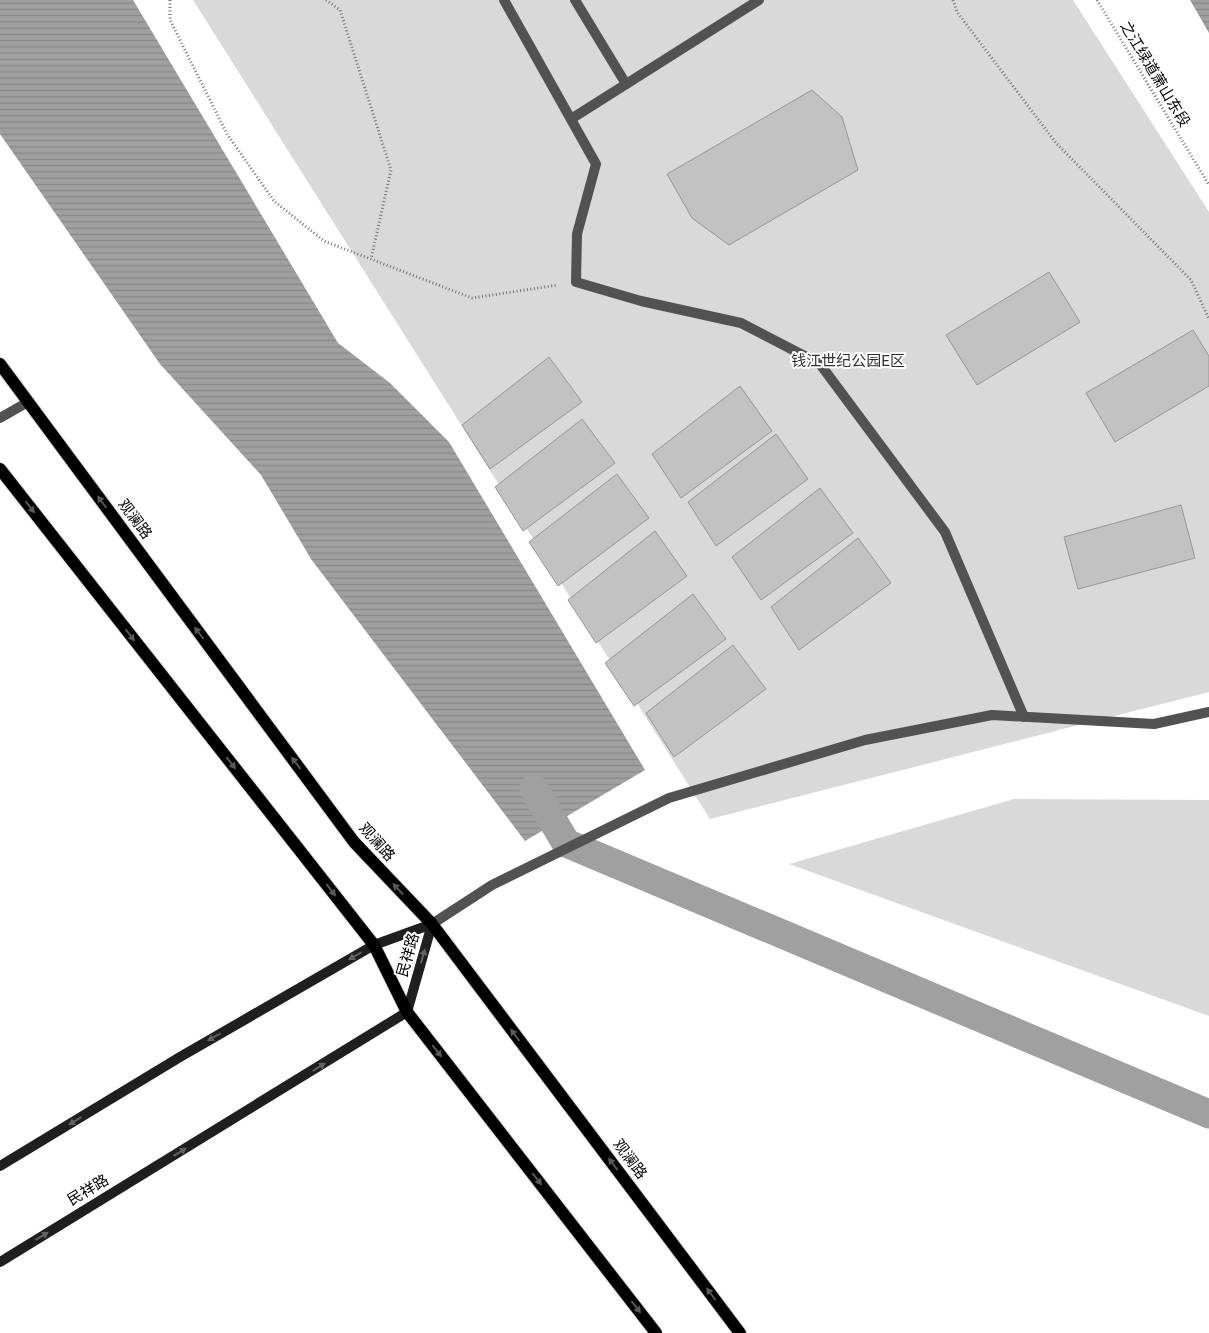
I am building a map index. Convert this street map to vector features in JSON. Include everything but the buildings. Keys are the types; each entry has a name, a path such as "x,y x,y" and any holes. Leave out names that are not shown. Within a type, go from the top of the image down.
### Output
{"main road":[{"name":"观澜路","path":"0,364 354,842 432,924 740,1333"},
{"path":"0,469 374,945 407,1012 656,1333"},
{"name":"民祥路","path":"0,1166 180,1057 374,945 432,924"},
{"name":"民祥路","path":"0,1262 407,1012 432,924"}],"street":[{"path":"504,0 596,164 577,234 576,282 641,301 741,323 820,364 945,532 1024,717"},
{"path":"575,0 626,84"},
{"path":"571,119 759,0"},
{"path":"0,418 28,402"},
{"path":"432,924 492,885 669,798 864,740 992,715 1154,724 1209,712"}],"path":[{"path":"170,0 170,20 227,134 274,201 324,241 472,298 576,282"},
{"path":"326,0 340,10 391,170 371,259"},
{"path":"954,0 957,12 1056,143 1191,280 1209,319"},
{"name":"之江绿道萧山东段","path":"1097,0 1209,185"}],"green space":[{"name":"钱江世纪公园E区","path":"193,0 1073,0 1209,212 1209,692 710,819"},
{"path":"1014,799 1209,800 1209,1016 789,864"}],"shaded area":[{"path":"0,0 133,0 338,343 390,383 449,442 645,770 525,841 311,559 261,475 160,364 0,134"},
{"path":"1190,0 1209,0 1209,33"}],"waterway":[{"path":"534,789 566,843 1209,1114"}]}
